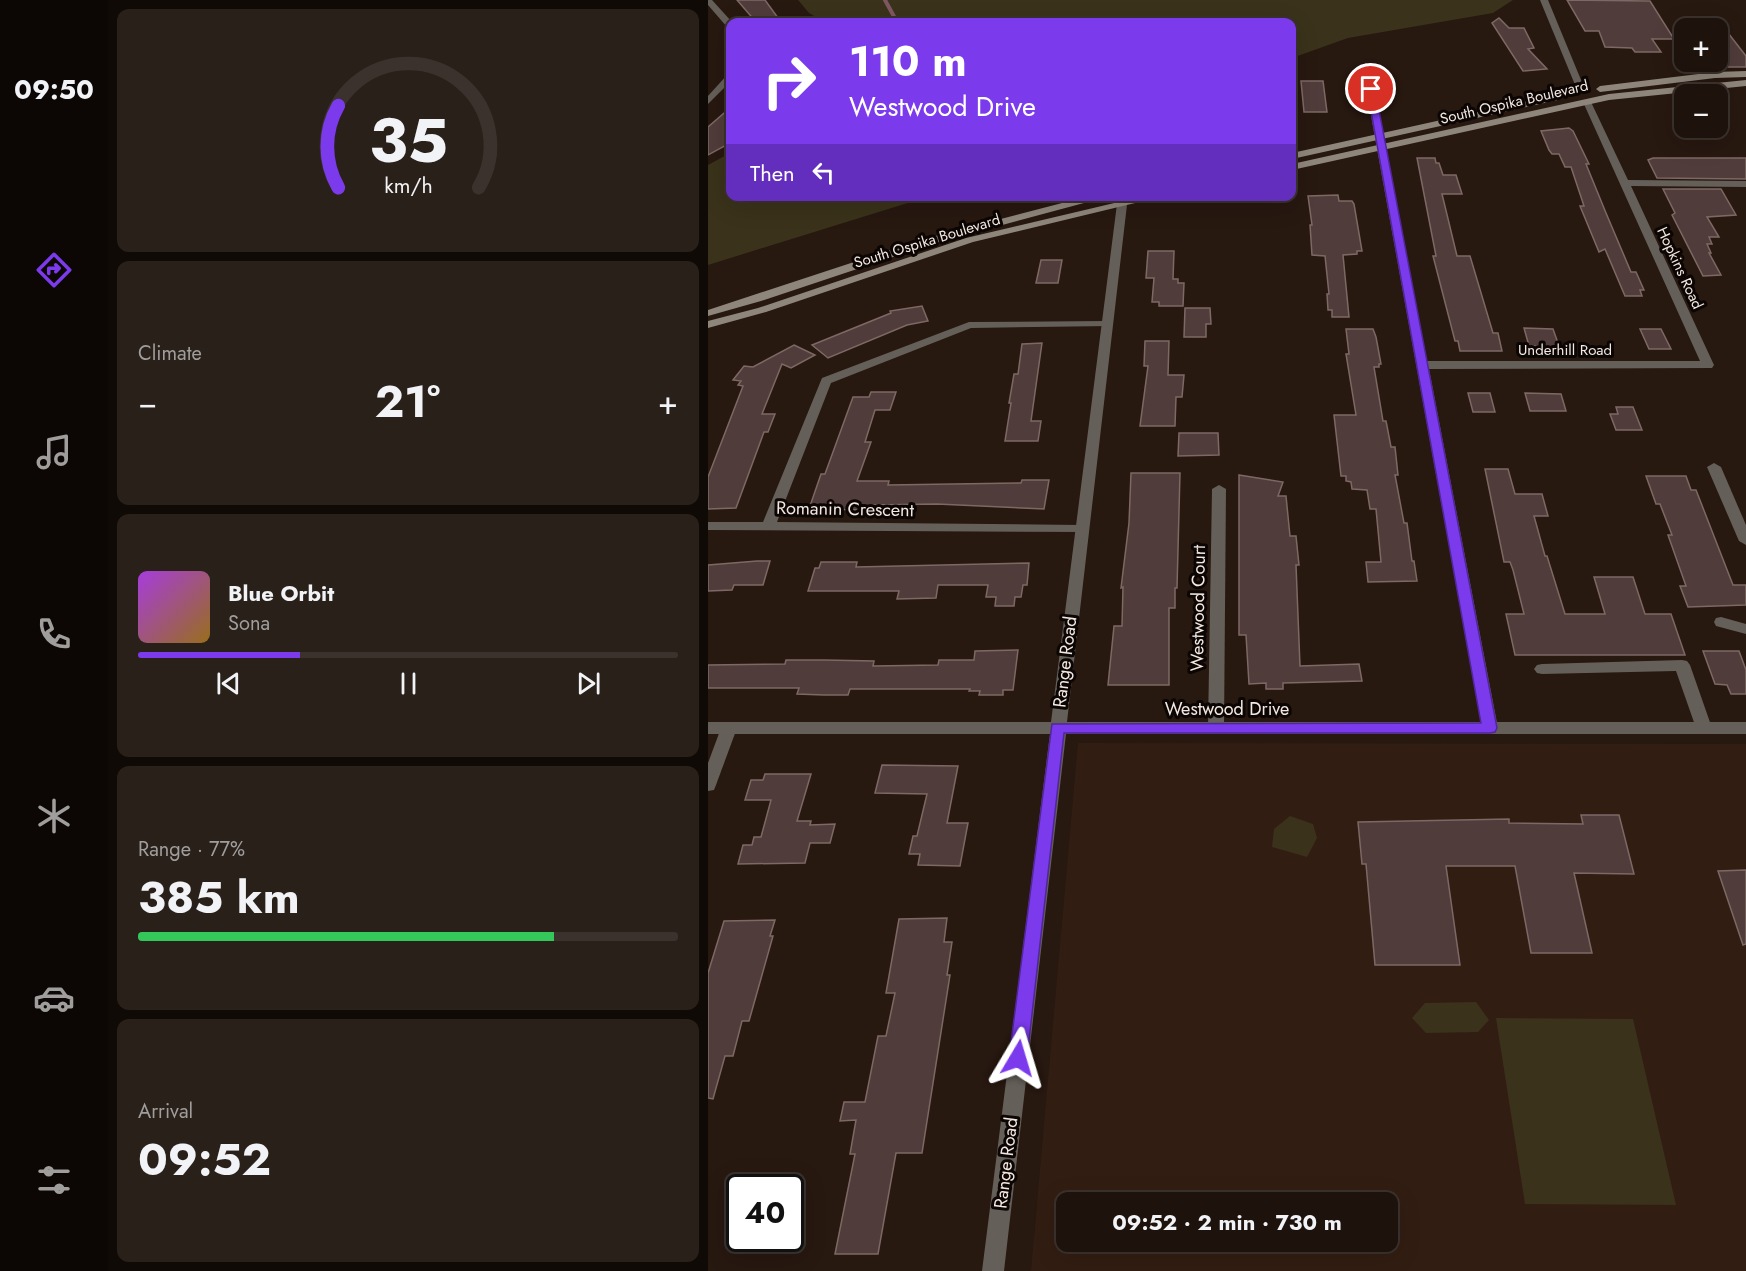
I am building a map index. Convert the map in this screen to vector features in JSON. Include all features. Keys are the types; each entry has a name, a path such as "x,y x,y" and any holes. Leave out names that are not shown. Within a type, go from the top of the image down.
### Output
{"main road":[{"name":"South Ospika Boulevard","path":"1296,166 1381,142 1584,97 1622,84 1746,74"},
{"name":"South Ospika Boulevard","path":"1584,97 1609,97 1746,83"},
{"name":"South Ospika Boulevard","path":"1296,155 1381,142"},
{"name":"South Ospika Boulevard","path":"708,313 752,301 901,250 1001,219 1082,201"},
{"name":"South Ospika Boulevard","path":"708,325 762,310 970,240 1122,201"}],"street":[{"name":"Hopkins Road","path":"1544,0 1584,97 1708,365"},
{"path":"708,2 726,21"},
{"path":"1366,66 1490,728"},
{"path":"708,101 726,81"},
{"path":"1624,183 1746,184"},
{"name":"Range Road","path":"993,1271 1122,201"},
{"name":"Romanin Crescent","path":"1082,529 768,527 826,381 969,325 1107,324"},
{"name":"Underhill Road","path":"1422,365 1708,365"},
{"path":"1714,468 1746,541"},
{"name":"Westwood Court","path":"1215,728 1219,489"},
{"path":"708,525 768,527"},
{"path":"1721,622 1746,629"},
{"path":"1542,669 1682,665 1704,728"},
{"name":"Westwood Drive","path":"708,728 1746,728"},
{"path":"708,785 729,728"}],"shaded area":[{"path":"798,0 1513,0 1493,13 1348,38 1296,57 1296,18 817,18 809,13"},
{"path":"726,155 726,201 914,201 708,265 708,165"},
{"path":"1078,743 1746,744 1746,1271 1031,1271"},
{"path":"1290,816 1313,824 1317,838 1307,857 1272,847 1274,829"},
{"path":"1476,1002 1489,1020 1478,1032 1426,1033 1412,1018 1425,1003"},
{"path":"1496,1018 1633,1019 1676,1205 1525,1204"}],"building":[{"path":"737,0 765,0 778,18 753,18"},
{"path":"1567,0 1650,1 1674,39 1652,39 1661,52 1635,52 1632,48 1605,47 1599,31 1585,31"},
{"path":"1499,18 1509,28 1524,28 1534,48 1528,49 1547,69 1523,71 1492,23"},
{"path":"1728,33 1746,56 1746,67 1728,67"},
{"path":"1301,81 1323,81 1327,112 1304,112"},
{"path":"726,111 726,145 708,155 708,127"},
{"path":"1569,128 1573,131 1589,164 1586,164 1631,272 1636,272 1644,290 1640,290 1642,296 1625,296 1605,249 1599,252 1580,206 1584,206 1571,167 1565,167 1559,154 1552,154 1541,131"},
{"path":"1417,158 1435,158 1443,175 1456,175 1462,194 1442,194 1457,256 1470,256 1493,333 1498,333 1502,351 1460,351 1458,341 1455,341 1433,256 1436,256"},
{"path":"1653,158 1746,158 1746,179 1657,178 1648,160"},
{"path":"1663,189 1721,189 1736,215 1707,217 1719,237 1709,237 1712,244 1707,244 1711,253 1709,253 1721,275 1703,276 1672,215 1675,213"},
{"path":"1338,195 1339,201 1352,201 1354,204 1362,251 1357,251 1357,254 1343,255 1349,317 1332,317 1332,310 1328,310 1327,294 1329,294 1325,256 1312,255 1310,225 1312,225 1308,196"},
{"path":"1148,251 1174,251 1173,279 1178,279 1178,283 1184,283 1183,306 1159,306 1159,302 1152,302 1154,278 1146,278"},
{"path":"1041,260 1062,260 1058,283 1036,283"},
{"path":"922,306 928,321 907,325 828,358 812,345 891,313 890,311"},
{"path":"1185,308 1210,308 1211,324 1206,324 1206,337 1184,337"},
{"path":"1524,328 1553,329 1559,346 1529,346"},
{"path":"1346,329 1373,329 1376,337 1381,364 1379,367 1374,367 1383,421 1386,421 1391,447 1395,447 1398,475 1395,475 1404,523 1407,523 1417,581 1368,582 1366,562 1381,562 1376,509 1370,509 1367,490 1352,489 1351,482 1346,481 1346,476 1341,476 1334,415 1356,415 1346,354 1349,354"},
{"path":"1640,329 1661,329 1671,349 1649,349"},
{"path":"1145,341 1169,341 1168,375 1184,375 1182,397 1176,397 1175,426 1140,426 1148,366 1144,366"},
{"path":"1042,343 1031,421 1041,421 1038,441 1005,441 1014,374 1018,374 1022,344"},
{"path":"794,345 815,355 791,368 782,364 762,414 775,414 768,432 764,432 736,508 708,509 708,477 743,386 738,385 741,381 733,380 744,366 753,367"},
{"path":"871,392 896,392 890,410 875,410 865,442 871,442 857,481 889,481 888,485 1021,483 1022,480 1049,480 1044,509 937,504 869,505 867,510 809,509 821,474 825,474 853,397 869,397"},
{"path":"1468,393 1490,393 1495,412 1473,412"},
{"path":"1525,393 1561,394 1566,411 1530,411"},
{"path":"1616,407 1633,407 1642,430 1616,430 1610,414 1618,414"},
{"path":"1179,433 1218,433 1219,455 1178,456"},
{"path":"1485,469 1508,469 1515,494 1542,494 1548,516 1534,516 1565,614 1605,614 1594,577 1633,577 1645,614 1671,614 1685,655 1515,655 1506,614 1524,614 1510,562 1504,562"},
{"path":"1131,473 1180,473 1177,588 1175,588 1175,608 1169,608 1169,685 1108,685 1114,626 1122,626 1123,587 1121,588 1129,523"},
{"path":"1239,475 1283,482 1278,496 1286,496 1290,536 1296,536 1299,565 1296,565 1300,666 1359,664 1362,681 1283,683 1283,689 1266,689 1266,683 1249,684 1246,635 1239,635"},
{"path":"1646,476 1686,476 1691,490 1696,490 1733,585 1746,585 1746,605 1688,607 1680,586 1686,586 1668,535 1672,535 1660,504 1656,504"},
{"path":"770,561 763,585 734,585 732,590 708,591 708,565"},
{"path":"821,562 857,562 856,567 1029,563 1027,585 1023,585 1021,597 1015,597 1014,606 995,606 996,597 986,597 988,585 938,585 936,598 897,599 899,591 808,591 815,568 819,568"},
{"path":"1018,650 1013,690 1003,690 1003,695 979,695 980,691 969,691 970,689 850,689 848,695 824,695 797,694 799,688 708,688 708,665 785,664 786,660 824,660 874,661 873,666 938,665 939,660 974,660 975,651"},
{"path":"1703,651 1739,651 1746,670 1746,694 1731,694 1727,685 1715,684"},
{"path":"882,765 958,766 947,823 968,823 960,866 918,865 920,854 909,854 913,836 917,836 927,794 875,793"},
{"path":"765,774 811,774 797,821 811,821 810,825 835,824 830,843 810,843 805,863 738,864 743,845 752,845 754,837 761,837 771,800 745,800 751,780 763,780"},
{"path":"1581,815 1619,815 1634,874 1574,873 1592,953 1531,953 1515,866 1446,866 1460,965 1375,965 1366,864 1362,864 1358,822 1509,819 1509,823 1583,824"},
{"path":"1746,870 1746,944 1743,945 1718,871"},
{"path":"947,918 944,942 952,942 947,975 950,975 922,1153 896,1153 878,1254 835,1254 855,1154 850,1154 856,1120 840,1121 844,1102 865,1102 878,1036 886,1036 895,993 886,993 899,919"},
{"path":"775,920 770,936 773,936 749,1021 742,1021 733,1056 725,1056 713,1099 708,1098 708,973 724,921"}],"waterway":[{"path":"885,0 895,18"}],"route":[{"path":"1018,1058 1057,728 1490,728 1371,89"}]}
